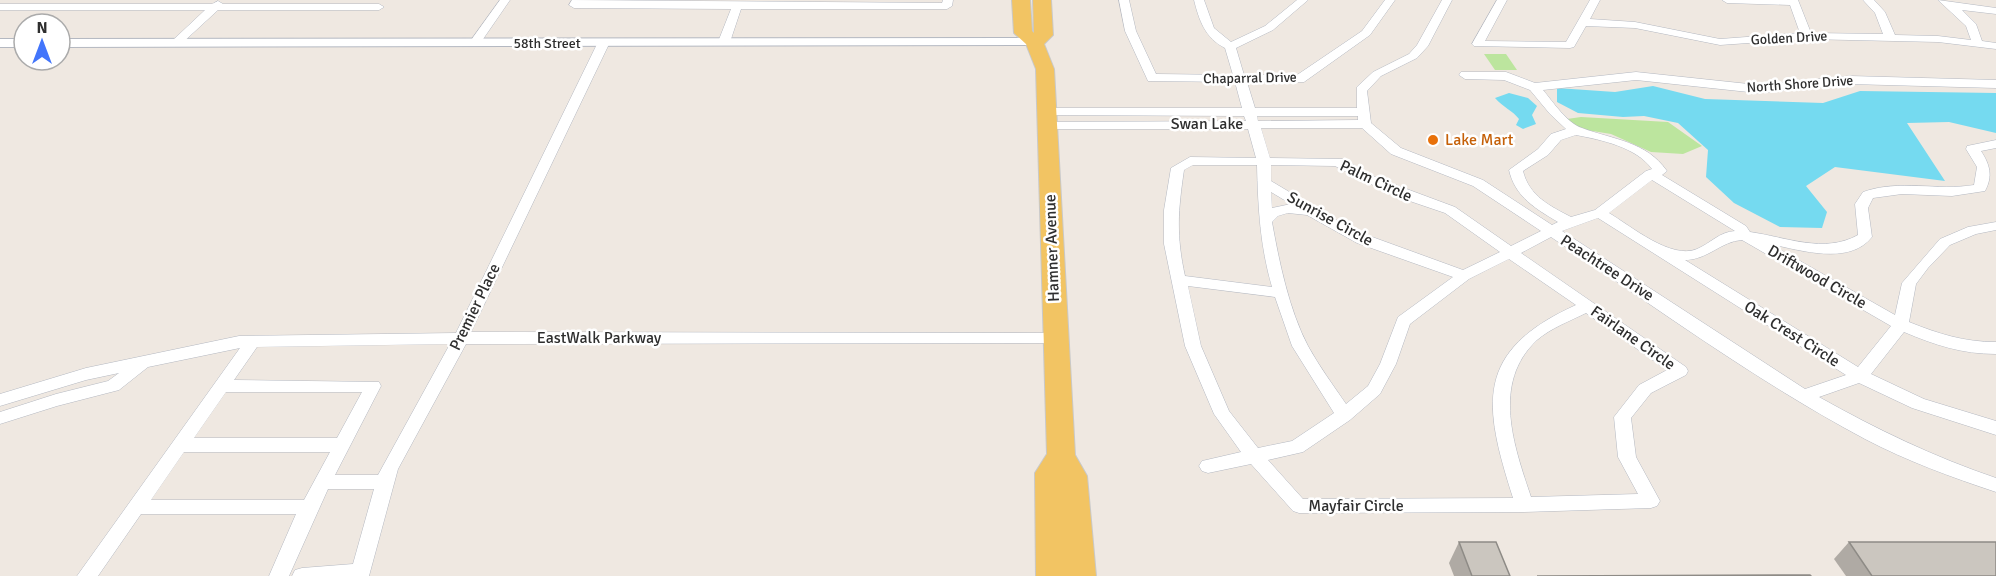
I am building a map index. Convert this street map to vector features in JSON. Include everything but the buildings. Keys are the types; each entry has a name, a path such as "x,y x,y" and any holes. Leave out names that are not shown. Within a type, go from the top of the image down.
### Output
{"main road":[{"name":"Hamner Avenue","path":"1021,0 1023,33 1034,42 1045,69 1061,456 1073,476 1081,576"},
{"path":"1034,42 1044,35 1042,0"},
{"name":"Hamner Avenue","path":"1052,576 1049,473 1061,456"},
{"path":"1050,494 1062,514 1065,576"}],"street":[{"path":"0,7 9,0"},
{"path":"475,43 505,0"},
{"path":"577,0 574,5 737,6 948,3"},
{"name":"Chaparral Drive","path":"1124,0 1132,38 1152,78 1240,79 1300,79 1366,33 1390,0"},
{"path":"1199,0 1204,22 1219,42 1230,46 1248,41 1282,20 1303,0"},
{"path":"1364,118 1361,90 1377,74 1413,56 1422,46 1447,0"},
{"path":"1502,0 1478,44 1570,45 1595,0"},
{"path":"1727,0 1793,1 1806,36"},
{"path":"1868,0 1880,12 1890,37"},
{"path":"1947,3 1989,7"},
{"path":"1947,3 1971,24 1977,36 1977,43"},
{"path":"0,7 112,4 327,4 379,7"},
{"path":"176,43 218,4"},
{"path":"724,42 737,6"},
{"name":"Golden Drive","path":"1583,23 1605,22 1635,25 1720,42 1806,36 1890,37 1996,46"},
{"name":"Premier Place","path":"359,574 388,469 461,338 604,42"},
{"name":"58th Street","path":"72,43 1034,42"},
{"path":"1230,46 1264,161 1265,221 1271,259 1281,293 1300,346 1344,415"},
{"path":"1465,75 1506,76 1534,87 1554,111 1576,131"},
{"name":"North Shore Drive","path":"1534,87 1567,81 1636,76 1758,89 1850,80 1996,84"},
{"name":"Swan Lake","path":"1047,119 1364,118"},
{"name":"Peachtree Drive","path":"1364,118 1396,151 1478,183 1803,396 1874,435 1946,468 1996,485"},
{"path":"1208,466 1297,447 1344,415 1374,390 1388,364 1403,321 1464,276 1569,222 1600,213 1651,174 1660,171 1655,160 1603,137 1576,131 1562,133 1556,137 1543,152 1516,170 1517,180 1523,191 1569,222"},
{"path":"1666,254 1698,254 1729,236 1796,246 1841,248 1856,244 1865,237 1861,203 1865,197 1873,192 1890,190 1951,192 1980,188 1985,175 1983,161 1972,149 1996,144"},
{"name":"Palm Circle","path":"1177,280 1171,244 1171,210 1178,168 1190,161 1338,162 1400,194 1450,210 1510,252"},
{"name":"Driftwood Circle","path":"1651,174 1741,229 1747,237 1901,325 1943,342 1974,348 1996,348"},
{"name":"Sunrise Circle","path":"1264,183 1374,246 1428,261 1464,276"},
{"path":"1265,221 1273,211 1286,208 1313,213"},
{"name":"Oak Crest Circle","path":"1600,213 1860,376 1918,404 1996,428"},
{"path":"1803,396 1860,376 1901,325 1909,283 1923,265 1946,242 1973,230 1996,226"},
{"name":"Fairlane Circle","path":"1510,252 1680,371 1645,389 1622,417 1627,457 1651,501"},
{"path":"1177,280 1281,293"},
{"name":"Mayfair Circle","path":"1177,280 1193,346 1222,414 1255,457 1299,506 1524,505 1651,501"},
{"path":"1524,505 1503,436 1499,403 1505,378 1513,356 1532,336 1588,306"},
{"name":"EastWalk Parkway","path":"0,400 86,374 253,341 461,338 1056,339"},
{"path":"87,576 253,341"},
{"name":"EastWalk Parkway","path":"0,418 56,400 113,386 145,363"},
{"path":"221,386 373,386 309,507 279,576"},
{"path":"179,445 342,445"},
{"path":"322,482 385,482"},
{"path":"135,507 309,507"},
{"path":"302,576 359,574"}],"green space":[{"path":"1484,54 1506,54 1517,70 1495,70"},
{"path":"1581,117 1668,122 1702,146 1683,154 1651,152 1611,134 1580,129 1567,119"}],"water":[{"path":"1653,86 1705,99 1823,103 1860,91 1996,93 1996,133 1949,122 1907,123 1945,181 1835,167 1806,186 1827,212 1822,228 1780,227 1734,203 1706,177 1708,150 1678,123 1644,116 1623,117 1578,113 1557,102 1557,88 1615,92"},
{"path":"1509,93 1528,98 1537,106 1532,115 1536,124 1523,129 1516,125 1519,119 1495,98"}],"place":[{"name":"Lake Mart","path":"1433,140"}]}
